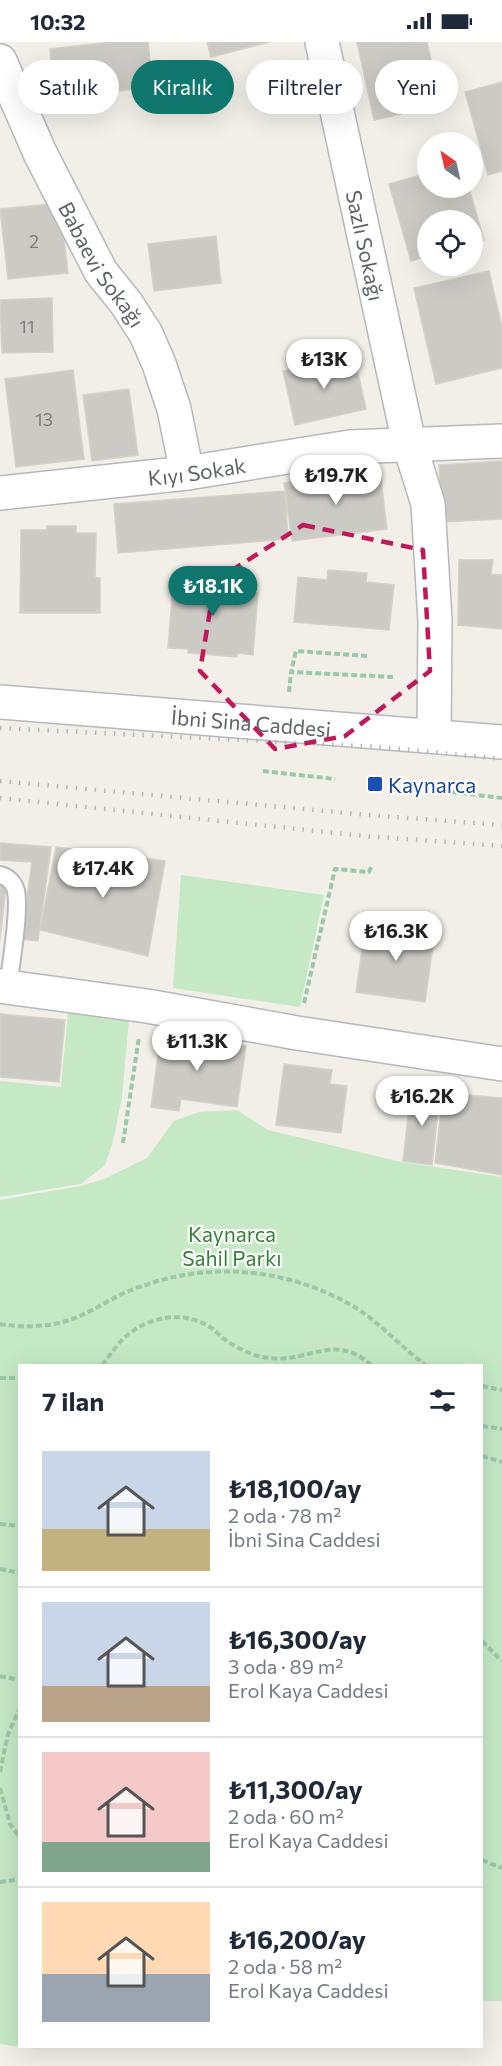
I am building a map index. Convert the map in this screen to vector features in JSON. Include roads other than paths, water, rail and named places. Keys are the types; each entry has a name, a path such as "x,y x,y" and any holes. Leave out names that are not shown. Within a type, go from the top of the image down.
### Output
{"street":[{"name":"Sazlı Sokağı","path":"322,42 409,443 428,504 435,621 434,735"},
{"name":"Babaevi Sokağı","path":"0,61 40,153 101,272 126,303 146,334 174,409 187,473"},
{"name":"Kıyı Sokak","path":"0,493 187,473 350,447 502,441"},
{"name":"İbni Sina Caddesi","path":"0,702 502,742"},
{"path":"4,986 147,1005 297,1033 502,1064"}],"lane":[{"path":"0,875 11,881 16,888 17,903 4,986"}],"railway":[{"path":"0,728 382,747 502,759"},
{"path":"0,781 502,825"},
{"path":"0,798 364,836 502,846"}],"place":[{"name":"Kaynarca","path":"375,784"}],"park label":[{"name":"Kaynarca Sahil Parkı","path":"232,1245"}]}
